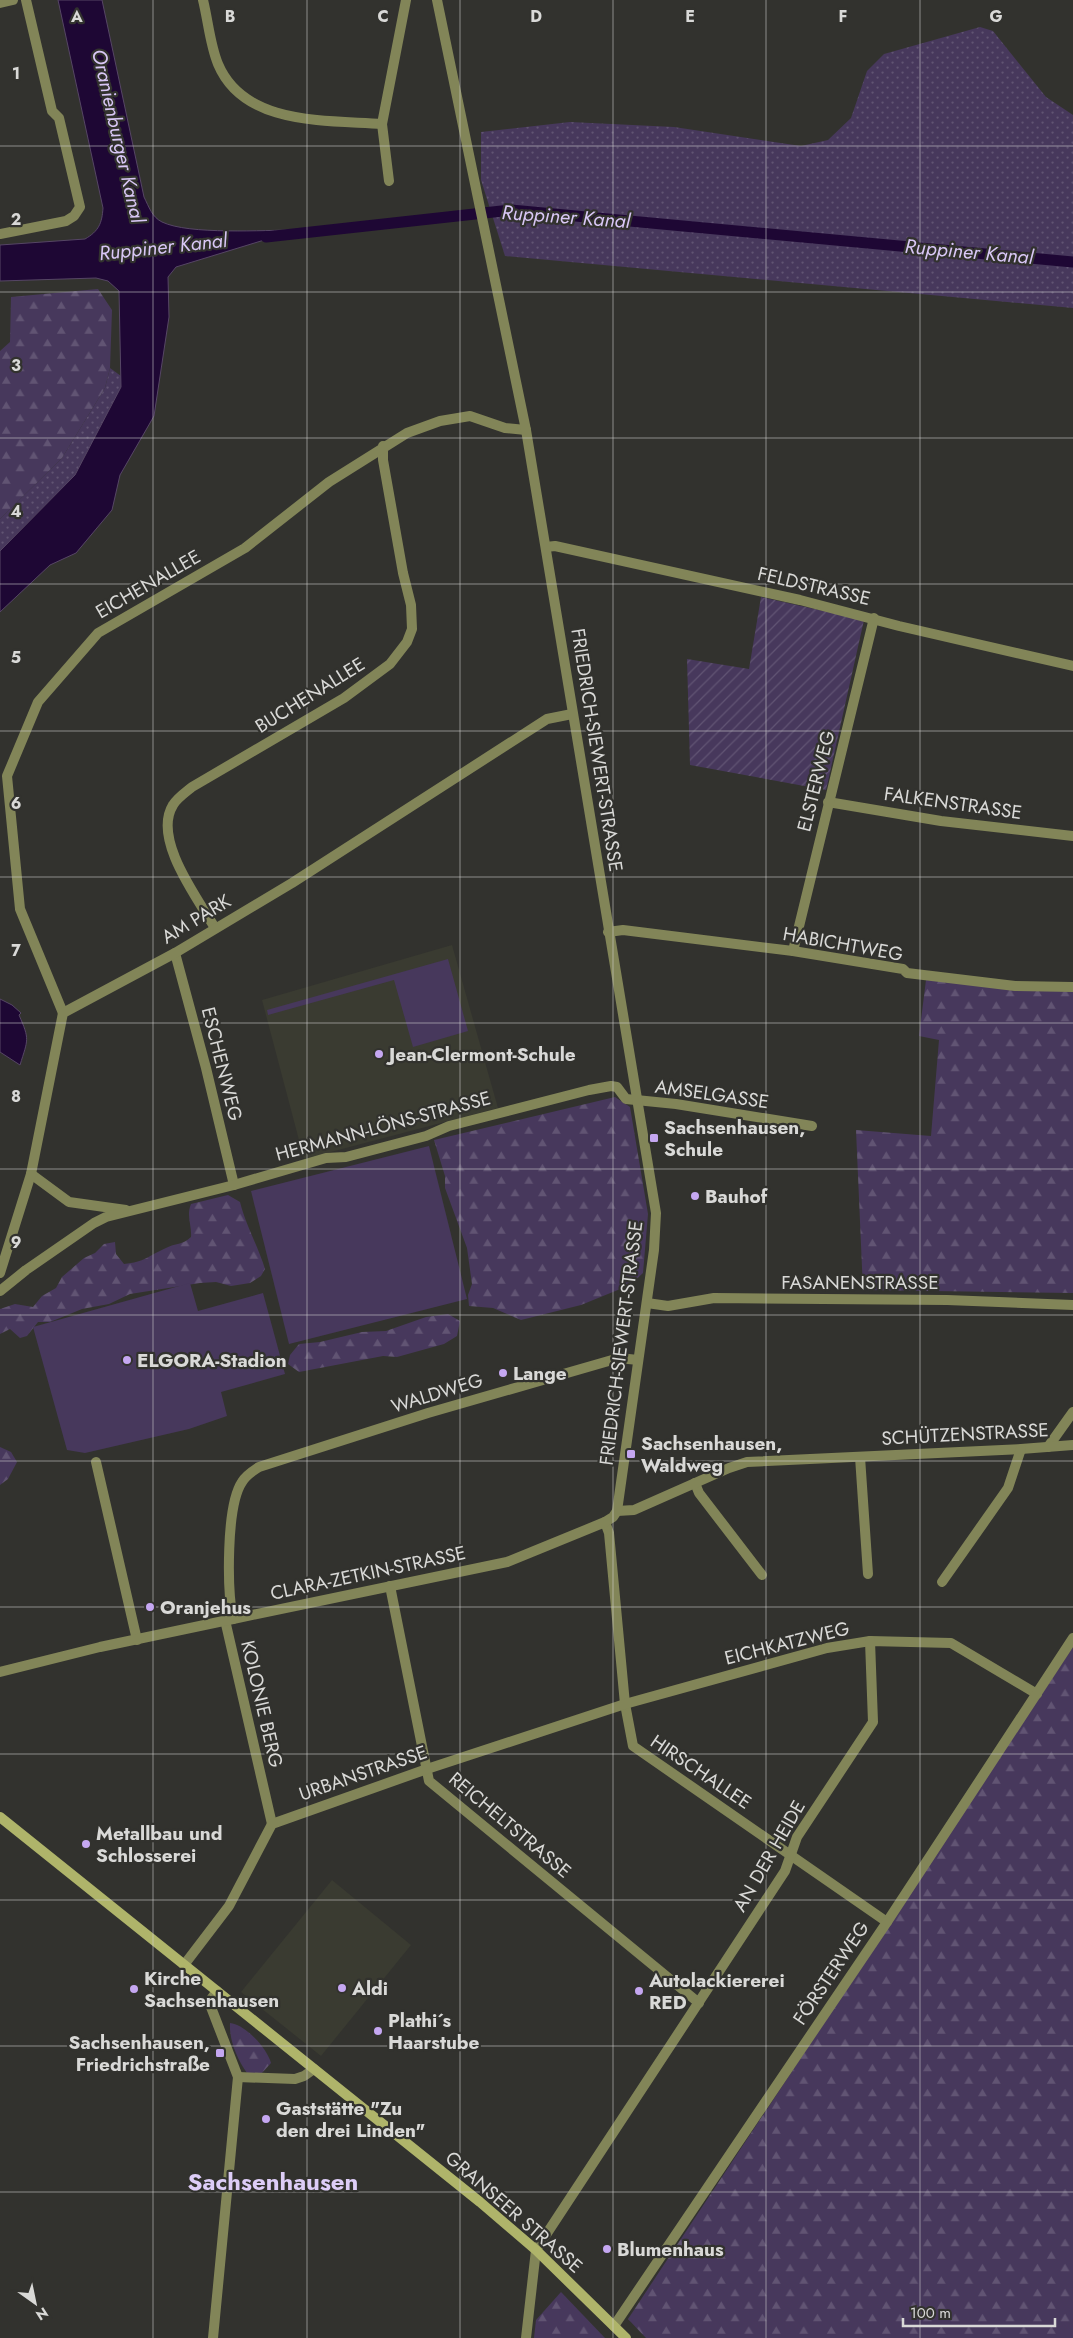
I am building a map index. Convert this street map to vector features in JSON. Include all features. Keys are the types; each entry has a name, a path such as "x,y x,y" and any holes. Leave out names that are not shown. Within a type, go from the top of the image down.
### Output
{"main road":[{"name":"GRANSEER STRASSE","path":"0,1817 480,2202 536,2250 626,2338"}],"street":[{"path":"0,3 13,0"},
{"path":"0,234 66,221 74,216 80,207 59,118 52,111 26,0"},
{"path":"204,0 218,63 228,83 245,100 276,113 313,119 382,124"},
{"path":"388,181 382,124 406,0"},
{"name":"FRIEDRICH-SIEWERT-STRASSE","path":"437,0 526,430 656,1213 654,1250 617,1511"},
{"name":"EICHENALLEE","path":"63,1013 20,909 7,776 38,702 98,633 245,548 329,482 383,446 407,433 428,425 470,416 505,428 526,430"},
{"name":"BUCHENALLEE","path":"215,928 178,866 169,843 166,823 173,805 192,787 344,698 390,664 407,642 412,629 411,605 402,573 382,460 383,446"},
{"name":"FELDSTRASSE","path":"546,547 565,548 874,618 899,626 1073,666"},
{"name":"ELSTERWEG","path":"793,951 874,618"},
{"name":"AM PARK","path":"63,1013 175,953 292,883 547,719 572,714"},
{"name":"FALKENSTRASSE","path":"828,802 941,820 1073,836"},
{"name":"HABICHTWEG","path":"608,932 623,930 793,951 903,969 907,973 1015,986 1073,987"},
{"name":"ESCHENWEG","path":"175,953 206,1068 234,1185"},
{"path":"0,1273 32,1174 63,1013"},
{"name":"HERMANN-LÖNS-STRASSE","path":"0,1291 26,1270 94,1223 106,1217 234,1185 317,1161 346,1157 426,1136 449,1126 589,1090 611,1086 617,1087 626,1099 638,1101"},
{"name":"AMSELGASSE","path":"638,1101 676,1104 812,1126"},
{"name":"HERMANN-LÖNS-STRASSE","path":"32,1174 69,1202 132,1211"},
{"name":"FASANENSTRASSE","path":"647,1303 668,1306 714,1298 948,1300 1073,1305"},
{"name":"WALDWEG","path":"248,1474 259,1467 438,1410 619,1358 638,1360"},
{"path":"1048,1446 1073,1412"},
{"name":"SCHÜTZENSTRASSE","path":"617,1511 634,1510 729,1468 747,1462 1073,1445"},
{"path":"942,1582 1008,1488 1021,1449"},
{"name":"SCHÜTZENSTRASSE","path":"860,1457 868,1574"},
{"path":"96,1462 137,1640"},
{"name":"KOLONIE BERG","path":"248,1474 236,1496 231,1526 229,1620 272,1824"},
{"path":"695,1483 699,1493 762,1575"},
{"name":"CLARA-ZETKIN-STRASSE","path":"0,1672 229,1620 508,1562 605,1522 613,1517 617,1511"},
{"name":"HIRSCHALLEE","path":"605,1522 609,1533 625,1704 632,1746 886,1922"},
{"name":"REICHELTSTRASSE","path":"390,1586 429,1780 699,2003"},
{"name":"FÖRSTERWEG","path":"614,2326 886,1922 1073,1638"},
{"name":"EICHKATZWEG","path":"625,1704 827,1648 870,1641 951,1642 1036,1694"},
{"name":"AN DER HEIDE","path":"536,2250 785,1871 796,1838 873,1722 870,1641"},
{"name":"URBANSTRASSE","path":"272,1824 427,1769 625,1704"},
{"path":"184,1964 229,1906 272,1824"},
{"path":"213,2338 238,2077 209,2002 217,1991"},
{"path":"238,2077 295,2079 304,2076 314,2068"},
{"path":"526,2338 536,2250"}],"shaded area":[{"name":"Jean-Clermont-Schule","path":"452,945 498,1108 304,1159 262,1000"},
{"path":"332,1880 411,1945 321,2056 241,1992"}],"green space":[{"path":"980,27 993,31 1046,97 1073,115 1073,308 505,256 481,180 481,132 570,122 674,127 801,146 828,140 851,118 867,71 884,54"},
{"path":"98,289 112,310 110,368 105,388 62,458 0,519 0,351 10,342 11,297"},
{"path":"110,368 121,376 121,387 75,475 0,551 0,519 62,458 105,388"},
{"path":"761,597 864,620 826,790 690,765 687,659 749,669"},
{"path":"448,959 468,1031 413,1047 394,980 268,1015 267,1010"},
{"path":"926,980 1073,990 1073,1293 863,1290 856,1130 931,1136 939,1040 919,1036"},
{"path":"615,1097 630,1107 648,1214 643,1273 630,1285 581,1305 521,1320 493,1308 469,1306 468,1295 472,1284 467,1248 445,1188 445,1176 434,1140"},
{"path":"429,1146 467,1299 289,1344 251,1191"},
{"path":"228,1195 240,1202 265,1269 261,1276 250,1283 231,1286 216,1282 200,1283 130,1294 109,1304 82,1309 50,1322 38,1322 27,1336 20,1338 10,1329 0,1334 0,1309 15,1304 33,1307 42,1296 56,1288 62,1277 84,1258 95,1253 104,1244 115,1242 116,1254 124,1264 142,1260 191,1237 189,1213 191,1204"},
{"name":"ELGORA-Stadion","path":"190,1283 198,1311 263,1293 285,1374 221,1392 227,1416 189,1429 85,1453 67,1450 33,1327"},
{"path":"448,1314 460,1321 457,1336 444,1344 397,1357 383,1356 299,1372 288,1364 290,1355 299,1344 320,1342 362,1332 386,1331 426,1317"},
{"path":"0,1447 11,1452 17,1462 8,1479 0,1485"},
{"path":"1073,1647 1073,2338 646,2338 628,2319"},
{"path":"230,2023 243,2028 255,2038 269,2057 271,2063 261,2074 247,2073 243,2068 232,2043"},
{"path":"561,2292 605,2338 534,2338 536,2320"}],"water":[{"name":"Oranienburger Kanal","path":"58,0 102,0 144,197 156,217 162,222 190,229 227,231 297,230 176,267 168,277 169,317 154,416 120,475 112,510 76,553 50,565 0,612 0,551 75,475 121,387 119,291 108,281 96,278 0,281 0,245 85,239 97,230 102,218 103,208"},
{"path":"0,999 12,1005 21,1013 19,1015 27,1040 20,1065 0,1052"}],"waterway":[{"name":"Ruppiner Kanal","path":"266,237 511,210 1073,262"}],"place":[{"name":"Jean-Clermont-Schule","path":"379,1054"},
{"name":"Sachsenhausen, Schule","path":"654,1138"},
{"name":"Bauhof","path":"695,1196"},
{"name":"ELGORA-Stadion","path":"127,1360"},
{"name":"Lange","path":"503,1373"},
{"name":"Sachsenhausen, Waldweg","path":"631,1454"},
{"name":"Oranjehus","path":"150,1607"},
{"name":"Metallbau und Schlosserei","path":"86,1844"},
{"name":"Aldi","path":"342,1988"},
{"name":"Kirche Sachsenhausen","path":"134,1989"},
{"name":"Autolackiererei RED","path":"639,1991"},
{"name":"Plathi´s Haarstube","path":"378,2031"},
{"name":"Sachsenhausen, Friedrichstraße","path":"220,2053"},
{"name":"Gaststätte \"Zu den drei Linden\"","path":"266,2119"},
{"name":"Blumenhaus","path":"607,2249"}],"district":[{"name":"Sachsenhausen","path":"273,2181"}]}
